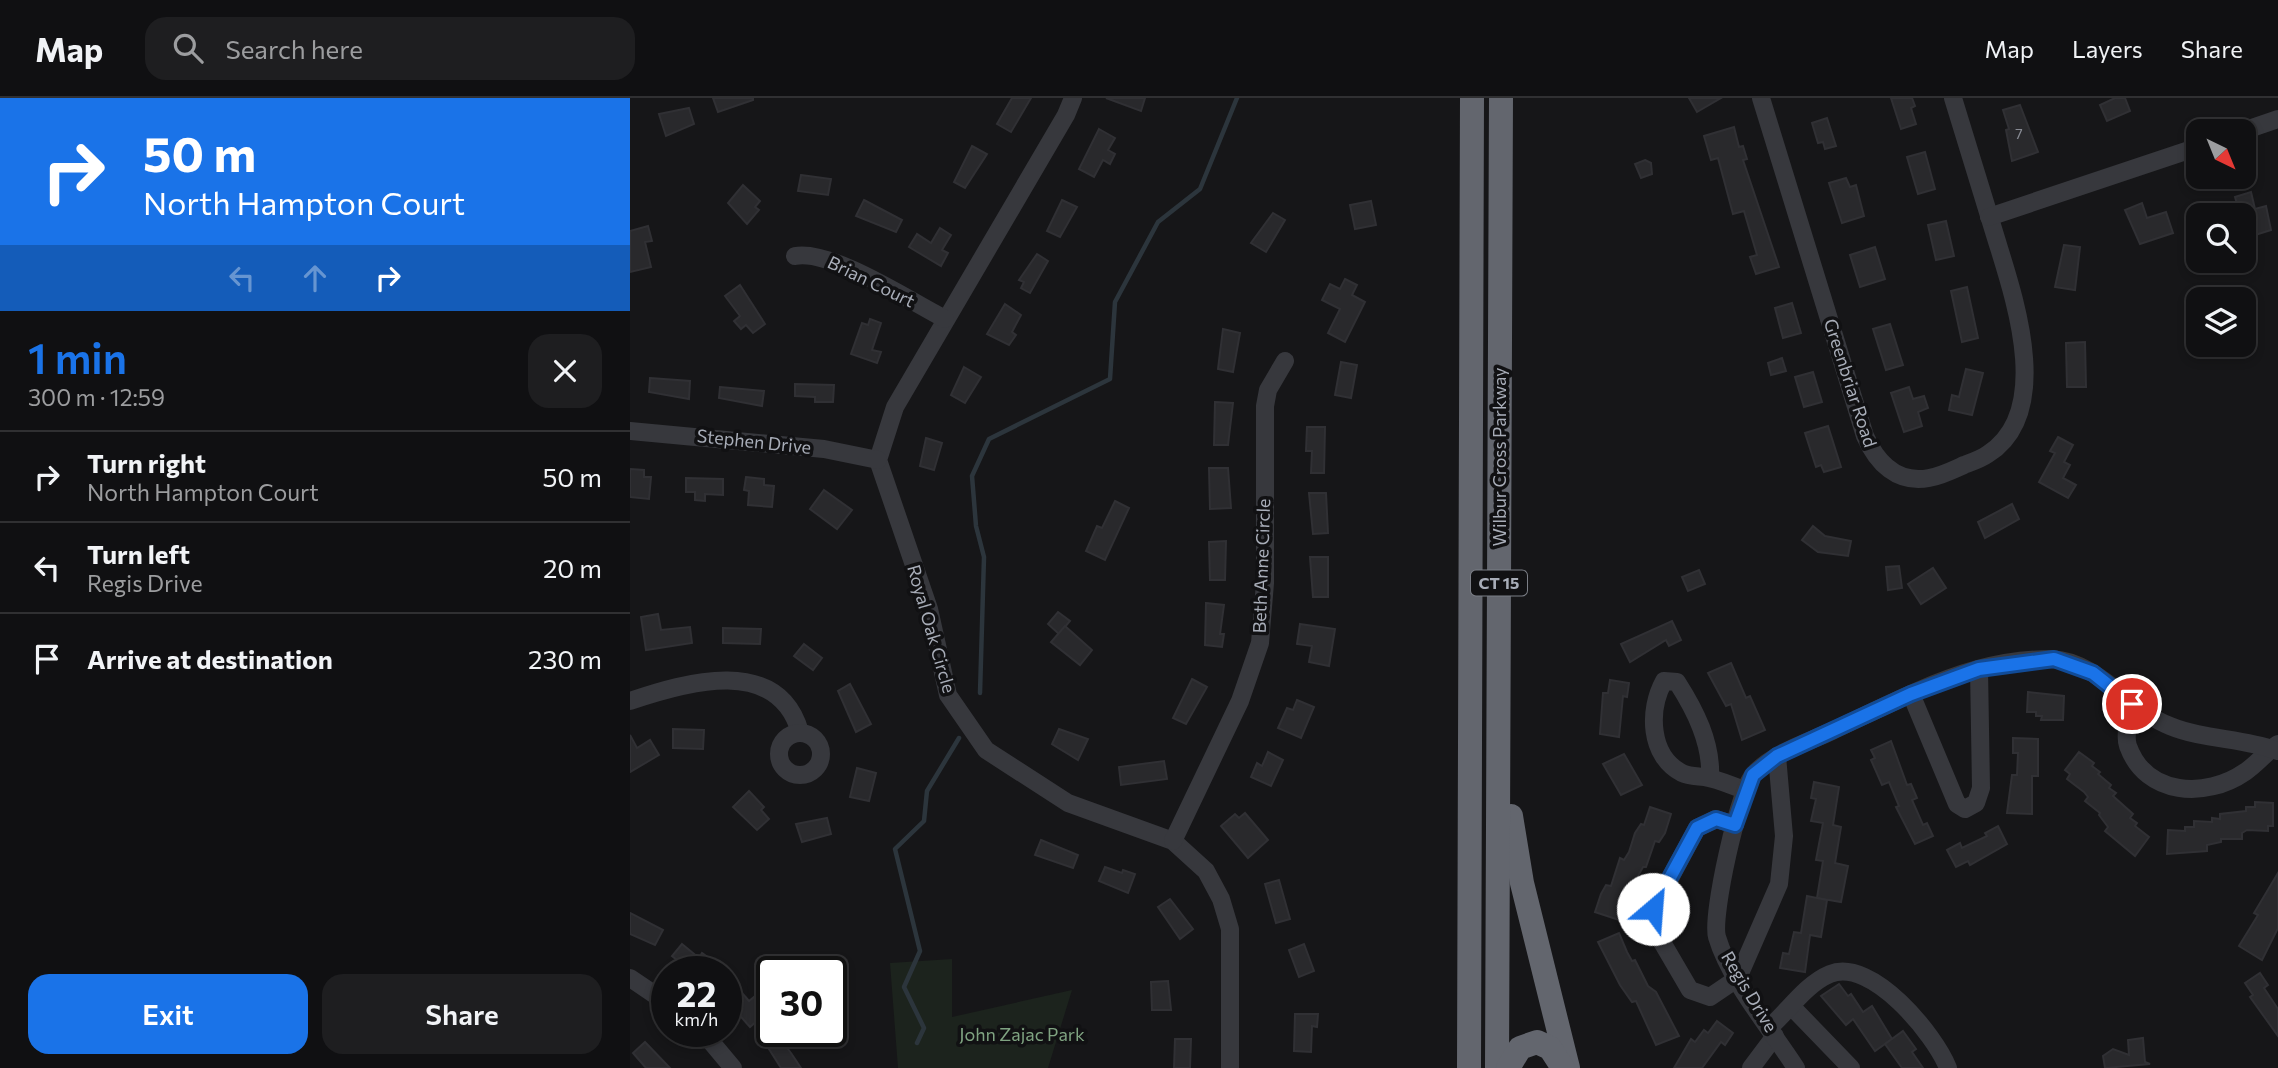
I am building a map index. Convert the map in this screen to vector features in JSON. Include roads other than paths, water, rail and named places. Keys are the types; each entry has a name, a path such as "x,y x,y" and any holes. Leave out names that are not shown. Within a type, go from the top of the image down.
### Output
{"highway":[{"name":"Wilbur Cross Parkway","path":"1469,1068 1472,98"},
{"name":"Wilbur Cross Parkway","path":"1497,1068 1501,98"},
{"path":"1499,703 1509,747 1511,811 1517,859 1566,1068"},
{"path":"1508,1068 1520,1048 1536,1042 1550,1048 1566,1068"}],"street":[{"path":"878,460 895,407 1066,115 1073,98"},
{"name":"Greenbriar Road","path":"1761,98 1865,436 1881,465 1910,479 1944,474 1988,454 2002,442 2013,425 2021,403 2024,359 2018,317 1952,98"},
{"path":"2256,127 2278,120"},
{"path":"1990,217 2186,151"},
{"name":"Brian Court","path":"795,256 809,254 831,260 945,318"},
{"name":"Beth Anne Circle","path":"1173,841 1240,701 1260,643 1265,583 1265,406 1268,390 1285,361"},
{"name":"Stephen Drive","path":"630,431 824,449 878,460"},
{"name":"Royal Oak Circle","path":"878,460 929,609 948,695 986,750 1068,803 1173,841 1206,871 1221,899 1230,929 1230,1068"},
{"name":"Regis Drive","path":"1796,1068 1738,978 1716,935 1716,911 1735,825 1746,791 1753,775 1777,756 1911,694 1979,669 2054,659 2093,673 2132,704 2170,726 2276,748"},
{"path":"1911,694 1957,804 1965,809 1976,803 1981,788 1979,669"},
{"path":"630,701 668,688 733,679 772,691 791,709 800,732"},
{"path":"1710,778 1709,746 1686,697 1677,682 1664,681 1656,696 1653,728 1668,763 1685,775 1710,778 1746,791"},
{"path":"2132,704 2126,744 2139,768 2165,786 2199,791 2244,773 2276,748"},
{"path":"1735,825 1716,819 1697,828 1653,909 1658,937 1690,990 1710,997 1738,978 1779,884 1784,836 1777,756"},
{"path":"1751,1068 1772,1031 1807,989 1831,974 1846,971 1860,975 1894,997 1913,1014 1929,1033 1948,1068"},
{"path":"630,978 651,992"},
{"path":"1792,1007 1851,1068"},
{"path":"715,1047 733,1068"}],"waterway":[{"path":"980,693 984,557 976,526 972,476 989,439 1110,379 1115,302 1158,222 1200,189 1237,98"},
{"path":"917,1043 924,1028 904,987 920,951 895,849 924,821 927,791 959,738"}],"park label":[{"name":"John Zajac Park","path":"1022,1035"}]}
